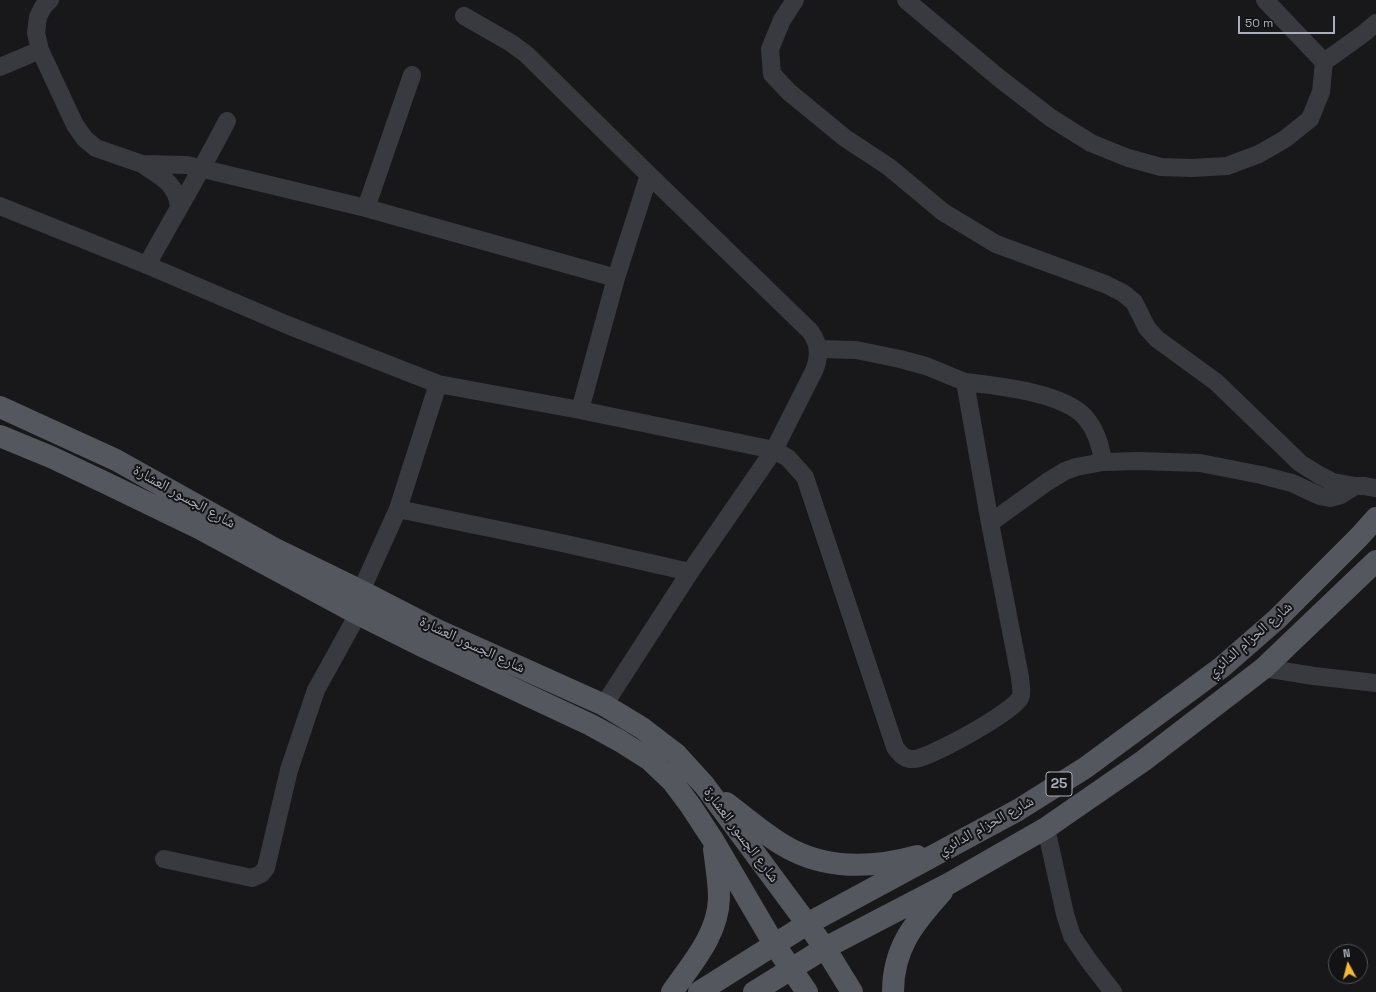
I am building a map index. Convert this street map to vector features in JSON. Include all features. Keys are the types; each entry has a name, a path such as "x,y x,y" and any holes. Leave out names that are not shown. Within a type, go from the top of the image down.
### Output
{"main road":[{"path":"0,397 8,410"},
{"name":"شارع الجسور العشارة","path":"8,410 116,460 277,550 361,590 436,629 604,705 642,728 676,754 705,786 825,948 852,992"},
{"name":"شارع الجسور العشارة","path":"0,436 101,480 199,528 358,614 591,725 620,740 650,760 672,781 690,805 713,840 774,944 808,992"},
{"name":"شارع الحزام الدائري","path":"699,992 807,924 1018,810 1085,768 1222,667 1277,619 1376,518"},
{"name":"شارع الحزام الدائري","path":"754,992 825,948 950,883 1046,828 1143,760 1264,668 1376,561"},
{"path":"705,786 773,838 793,851 811,859 844,865 869,865 910,858 949,847"},
{"path":"672,992 704,947 717,914 719,897 713,840"},
{"path":"893,992 896,962 905,940 925,911 950,883"}],"street":[{"path":"50,0 43,7 38,17 36,33 40,50 74,125 85,139 96,148 142,164 162,177 170,184 176,193 179,206"},
{"path":"795,0 782,20 770,49 772,74 789,92 845,138 889,167 943,212 996,244 1105,284 1123,293 1134,302 1147,328 1157,339 1216,382 1300,463 1333,482 1376,488"},
{"path":"906,0 999,78 1051,118 1091,143 1128,158 1161,167 1192,168 1227,166 1259,154 1285,139 1310,119 1321,92 1324,62 1376,23"},
{"path":"1265,0 1324,62"},
{"path":"464,16 511,43 526,54 810,331 816,339 819,349 818,362 814,371 774,450 690,572 604,705"},
{"path":"0,67 40,50"},
{"path":"366,208 412,75"},
{"path":"147,266 179,206 203,169 228,121"},
{"path":"142,164 187,165 366,208 616,278"},
{"path":"580,410 616,278 649,175"},
{"path":"0,206 290,326 438,384 580,410 774,450 788,458 804,477 895,747 905,758 914,760 970,734 1005,713 1020,698 1020,677 990,523 965,382"},
{"path":"819,349 856,350 900,359 926,366 965,382 1036,393 1058,400 1073,408 1085,417 1101,445 1103,462"},
{"path":"361,590 398,509 438,384"},
{"path":"990,523 1047,482 1065,471 1076,467 1103,462 1139,461 1200,463 1261,475 1292,483 1320,496 1330,498 1355,486"},
{"path":"398,509 562,543 690,572"},
{"path":"164,858 252,878 261,874 266,868 289,770 316,690 358,614"},
{"path":"1264,668 1314,676 1376,683"},
{"path":"1046,828 1065,914 1072,936 1113,992"}]}
